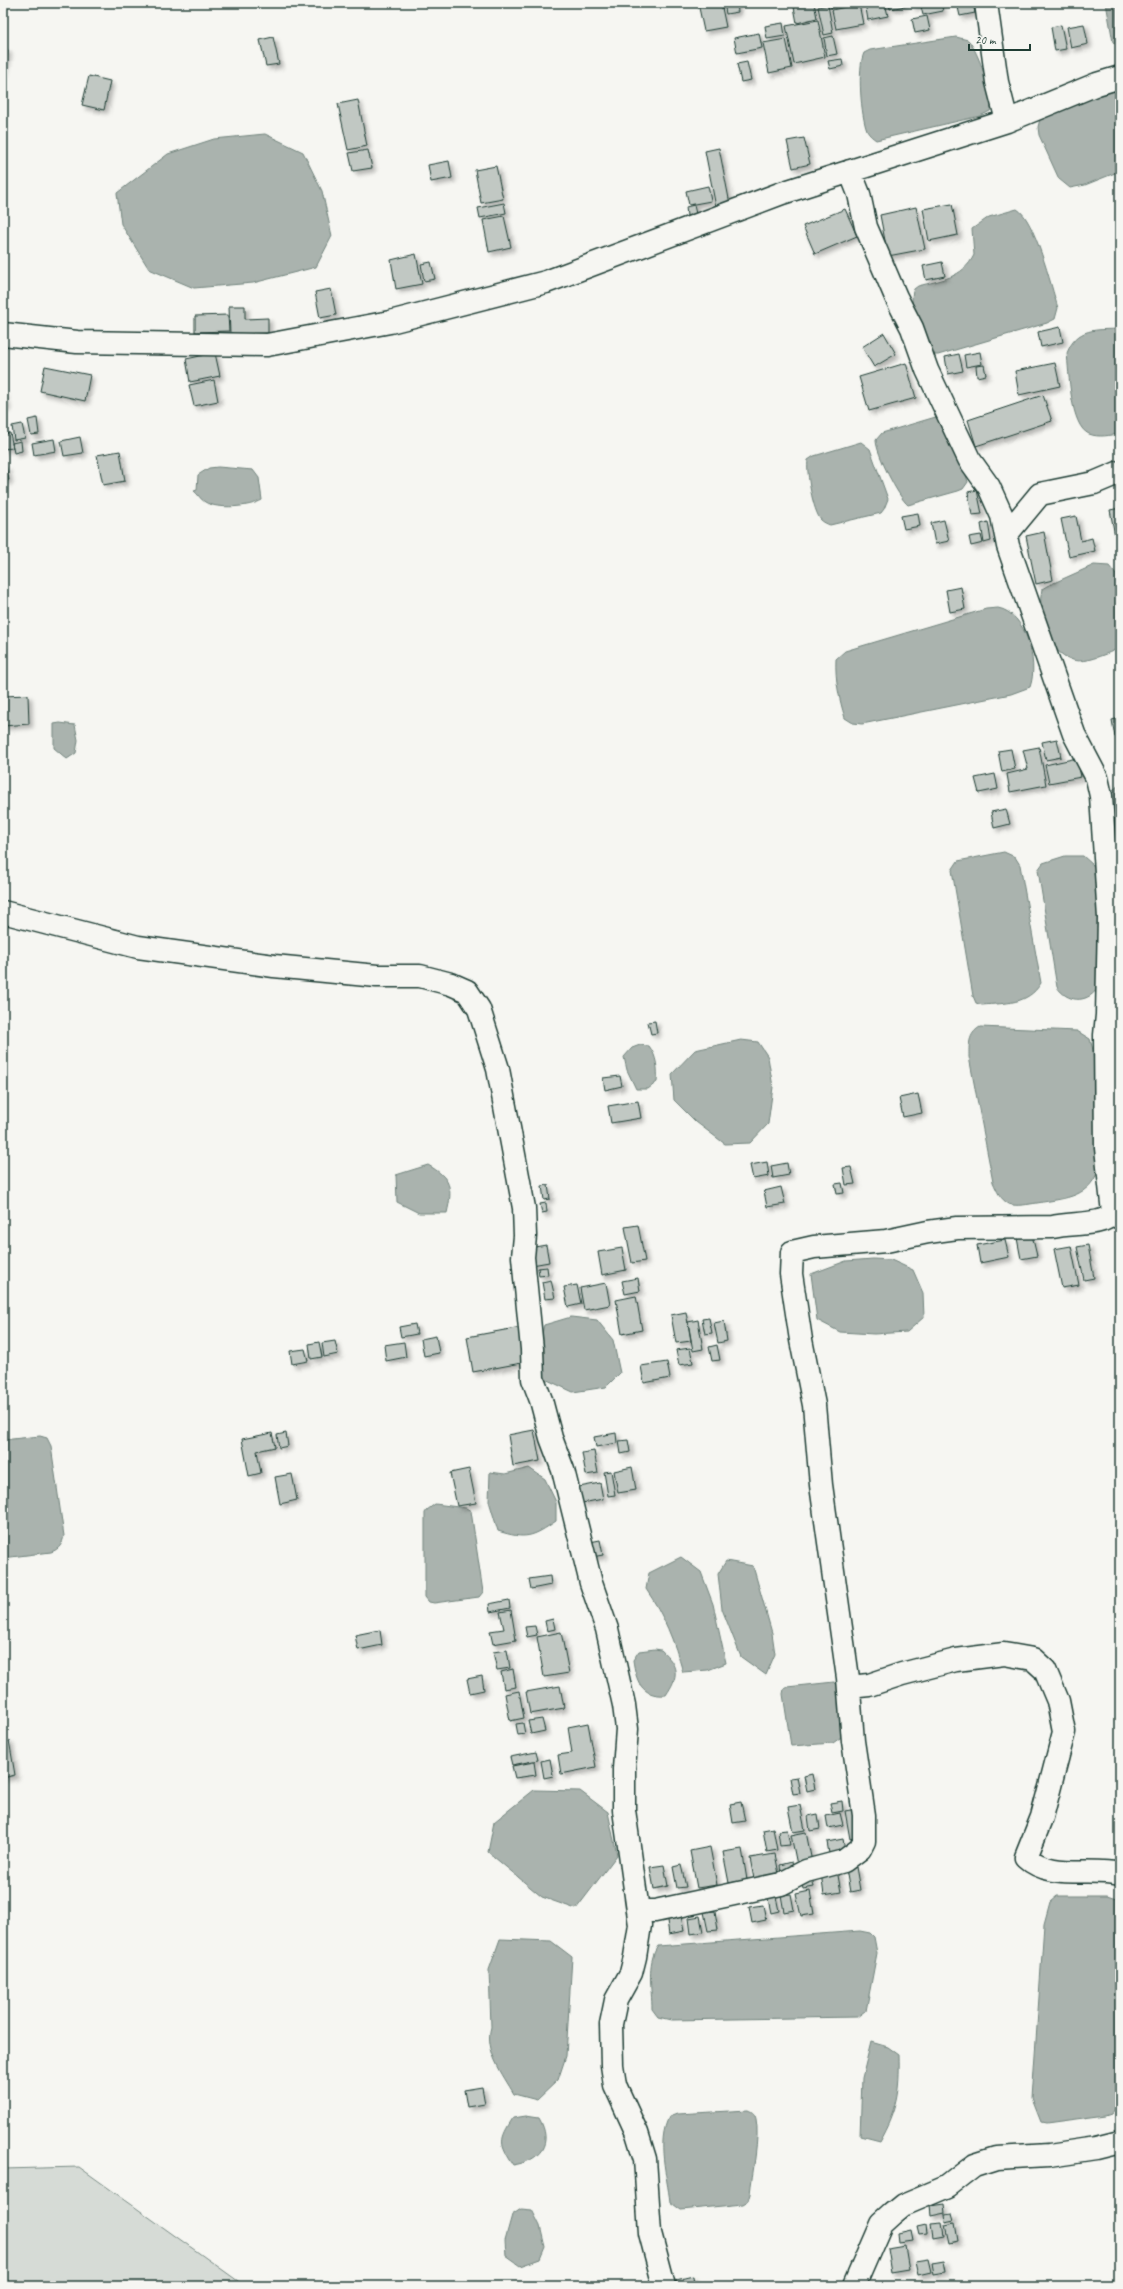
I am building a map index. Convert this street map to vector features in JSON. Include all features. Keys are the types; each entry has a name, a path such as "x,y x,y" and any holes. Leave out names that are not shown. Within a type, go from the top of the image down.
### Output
{"street":[{"path":"986,3 997,82 1007,121"},
{"path":"3,334 77,342 267,346 390,322 546,282 782,193 1007,121 1097,84 1120,77"},
{"path":"638,1911 655,1911 781,1884 806,1872 844,1861 860,1849 864,1841 865,1823 853,1740 849,1688 833,1561 820,1486 814,1405 802,1347 791,1274 792,1252 814,1247 886,1241 928,1232 957,1228 1053,1227 1109,1219 1113,1213 1106,1148 1105,1034 1114,941 1100,790 1088,760 1074,734 1006,535 1002,516 989,487 969,459 927,370 912,328 896,296 866,227 859,194 850,171"},
{"path":"1006,535 1040,494 1094,483 1120,472"},
{"path":"3,912 138,947 281,967 377,976 420,976 451,984 467,991 479,1009 498,1069 524,1208 525,1236 523,1257 532,1349 533,1379 563,1470 591,1583 607,1629 624,1705 627,1729 624,1769 624,1810 640,1925 636,1957 631,1973 616,2000 610,2024 612,2065 615,2085 637,2134 645,2159 650,2233 664,2286"},
{"path":"849,1688 869,1685 902,1674 956,1660 1004,1654 1033,1659 1045,1670 1052,1684 1058,1701 1064,1732 1042,1817 1026,1857 1033,1864 1046,1869 1120,1874"},
{"path":"854,2286 881,2224 903,2205 948,2186 975,2165 997,2158 1049,2155 1096,2148 1120,2142"}],"shaded area":[{"path":"1106,3 1120,3 1120,48 1113,42"},
{"path":"956,37 968,40 976,53 988,86 991,105 990,111 980,116 876,140 872,137 867,131 863,115 860,80 864,53 870,50"},
{"path":"1120,88 1120,171 1085,185 1070,188 1059,179 1039,135 1038,127 1040,119 1048,112"},
{"path":"265,134 303,152 322,191 332,236 316,267 253,283 194,288 149,269 121,224 117,193 168,154 214,139"},
{"path":"1017,209 1024,215 1042,254 1058,308 1055,319 1047,323 938,355 933,355 921,332 914,313 912,296 914,289 918,286 943,280 964,269 974,255 972,229 989,217"},
{"path":"1120,329 1120,434 1097,436 1089,434 1083,429 1078,421 1074,410 1067,353 1076,338 1082,334 1095,330"},
{"path":"939,416 950,422 968,482 963,489 958,491 908,505 888,474 880,455 876,440 882,433"},
{"path":"861,442 870,449 888,499 881,513 829,525 821,520 815,509 809,482 808,460 814,456"},
{"path":"218,467 253,470 259,478 262,500 234,507 218,506 204,501 194,491 197,490 198,475 209,468"},
{"path":"1094,565 1109,566 1120,580 1120,648 1084,661 1078,661 1064,656 1056,649 1050,640 1042,620 1042,589"},
{"path":"998,608 1008,612 1016,619 1028,640 1033,665 1030,687 1011,694 862,724 853,723 845,718 838,689 836,659 845,651 986,609"},
{"path":"60,723 75,725 78,740 76,753 67,759 54,748 54,724"},
{"path":"1120,784 1120,932 1112,797 1113,790"},
{"path":"1004,852 1015,857 1020,865 1041,983 1030,995 1015,1002 982,1005 976,1003 973,996 952,870 958,861"},
{"path":"1065,856 1083,856 1093,865 1098,875 1097,989 1093,994 1082,999 1066,996 1057,987 1038,870 1043,863"},
{"path":"1120,952 1120,1163 1113,964"},
{"path":"980,1027 1077,1031 1090,1039 1093,1050 1100,1164 1091,1184 1084,1190 1068,1197 1026,1205 1009,1204 1003,1200 999,1194 993,1182 969,1057 969,1044 971,1036"},
{"path":"741,1040 758,1042 768,1057 773,1087 768,1124 750,1143 725,1144 696,1122 674,1100 672,1074 695,1050"},
{"path":"640,1045 649,1046 654,1054 656,1063 657,1082 648,1089 636,1089 627,1070 624,1057 632,1048"},
{"path":"428,1165 442,1174 448,1184 450,1197 447,1213 419,1213 397,1202 396,1175"},
{"path":"873,1259 891,1260 913,1270 923,1293 924,1317 907,1332 874,1334 840,1332 817,1320 811,1274 846,1261"},
{"path":"571,1317 597,1320 613,1340 620,1373 606,1387 573,1392 541,1377 539,1346 544,1325"},
{"path":"40,1436 47,1438 51,1446 64,1536 59,1548 54,1551 3,1558 3,1440"},
{"path":"529,1468 545,1479 556,1502 556,1521 535,1534 523,1536 498,1531 489,1501 490,1472 505,1474"},
{"path":"435,1504 466,1508 471,1511 483,1592 479,1597 434,1603 429,1602 425,1597 425,1513"},
{"path":"681,1557 701,1572 713,1604 726,1663 708,1670 683,1672 668,1629 646,1589 649,1573"},
{"path":"726,1561 753,1566 772,1633 775,1654 766,1675 741,1657 722,1609 718,1574"},
{"path":"655,1649 661,1650 674,1666 675,1677 666,1695 658,1695 645,1690 638,1681 636,1675 633,1660 639,1651"},
{"path":"834,1682 839,1686 844,1735 833,1743 791,1746 783,1694 784,1689 787,1687"},
{"path":"534,1790 580,1791 608,1812 617,1855 576,1909 542,1897 488,1852 494,1822"},
{"path":"1057,1896 1108,1896 1120,1900 1120,2102 1112,2113 1106,2115 1046,2123 1041,2122 1032,2099 1044,1924 1050,1902"},
{"path":"860,1931 870,1933 874,1937 877,1953 866,2011 858,2017 671,2020 658,2017 652,2009 651,1968 654,1953 658,1946"},
{"path":"500,1939 551,1941 572,1957 566,2056 558,2080 537,2100 514,2094 500,2071 492,2053 490,2044 491,2027 489,1970"},
{"path":"871,2042 888,2047 899,2055 899,2079 894,2109 879,2141 860,2136 862,2078"},
{"path":"748,2110 754,2113 756,2117 757,2136 748,2201 743,2204 681,2210 670,2202 663,2148 663,2137 669,2117 677,2114"},
{"path":"526,2116 539,2118 545,2136 544,2143 542,2150 531,2160 513,2165 503,2147 503,2137 513,2118"},
{"path":"79,2167 245,2286 3,2286 3,2169"},
{"path":"521,2209 532,2210 540,2226 545,2247 540,2259 520,2266 506,2256 505,2240 512,2215"}],"building":[{"path":"698,3 721,3 726,27 704,31"},
{"path":"724,3 737,3 738,12 726,14"},
{"path":"814,3 817,18 797,23 794,7"},
{"path":"829,3 843,3 843,5 831,8"},
{"path":"865,3 885,3 888,16 868,20"},
{"path":"889,3 904,3 905,6 890,9"},
{"path":"911,3 929,3 929,4 912,7"},
{"path":"941,3 943,11 923,15 921,7"},
{"path":"957,3 973,3 975,13 960,16"},
{"path":"859,4 863,24 836,29 832,10"},
{"path":"828,5 833,33 824,35 818,7"},
{"path":"927,16 930,30 915,33 912,19"},
{"path":"818,20 825,57 794,64 786,26"},
{"path":"783,23 785,36 767,39 765,26"},
{"path":"1084,24 1088,44 1071,48 1067,27"},
{"path":"1061,25 1066,49 1055,51 1051,27"},
{"path":"759,33 762,48 737,53 734,38"},
{"path":"833,36 837,54 827,56 824,38"},
{"path":"273,37 279,64 266,66 260,40"},
{"path":"786,39 792,68 769,73 763,43"},
{"path":"3,49 8,50 3,74"},
{"path":"842,59 843,66 830,69 828,61"},
{"path":"747,62 751,80 741,82 737,64"},
{"path":"89,76 110,81 104,110 82,105"},
{"path":"358,100 367,146 348,150 338,104"},
{"path":"804,138 810,164 793,168 787,141"},
{"path":"719,148 730,204 716,207 705,151"},
{"path":"368,150 372,168 353,171 349,153"},
{"path":"449,161 452,178 431,182 428,165"},
{"path":"496,166 503,199 481,203 475,170"},
{"path":"708,186 711,201 689,205 686,191"},
{"path":"504,203 506,213 480,218 478,208"},
{"path":"952,204 958,235 929,241 923,209"},
{"path":"694,205 696,214 687,216 686,207"},
{"path":"916,207 925,249 888,256 880,215"},
{"path":"845,209 857,236 815,254 803,226"},
{"path":"504,216 511,247 489,252 483,220"},
{"path":"416,254 422,284 396,289 391,260"},
{"path":"431,262 435,279 424,281 421,264"},
{"path":"942,262 945,276 926,280 923,266"},
{"path":"331,289 336,315 320,318 315,292"},
{"path":"229,306 245,306 245,319 268,318 268,333 230,334"},
{"path":"228,315 229,331 195,332 195,316"},
{"path":"1060,327 1063,342 1041,347 1038,332"},
{"path":"884,333 896,354 874,367 862,347"},
{"path":"980,352 982,364 966,367 964,355"},
{"path":"215,353 220,376 190,382 186,359"},
{"path":"959,354 963,371 948,374 945,357"},
{"path":"906,363 916,398 869,411 859,377"},
{"path":"1055,363 1060,386 1019,395 1015,371"},
{"path":"984,365 986,375 977,377 976,366"},
{"path":"45,366 90,375 85,401 40,391"},
{"path":"214,380 218,401 194,406 189,385"},
{"path":"3,390 7,407 3,408"},
{"path":"1043,395 1052,421 976,446 968,420"},
{"path":"37,418 39,434 31,435 28,420"},
{"path":"22,424 25,438 14,440 12,426"},
{"path":"10,433 13,448 4,449 3,434"},
{"path":"80,437 83,453 64,456 61,441"},
{"path":"54,439 56,451 34,455 32,443"},
{"path":"21,441 22,451 14,453 12,443"},
{"path":"120,451 125,481 103,485 97,455"},
{"path":"3,467 6,467 9,480 3,481"},
{"path":"977,490 982,514 972,515 968,492"},
{"path":"1120,508 1120,546 1117,546 1110,510"},
{"path":"918,513 920,526 904,529 901,516"},
{"path":"1076,516 1081,541 1092,538 1095,551 1069,557 1061,519"},
{"path":"944,520 949,541 935,544 931,523"},
{"path":"988,522 991,541 984,543 981,524"},
{"path":"1044,532 1053,580 1036,584 1026,536"},
{"path":"981,535 983,543 971,546 969,537"},
{"path":"961,587 965,609 950,612 946,590"},
{"path":"28,695 29,724 3,726 3,696"},
{"path":"1120,718 1120,736 1115,737 1112,720"},
{"path":"1057,739 1061,757 1046,760 1042,742"},
{"path":"1039,747 1046,785 1010,792 1007,774 1028,769 1023,750"},
{"path":"1011,749 1015,769 1002,772 998,751"},
{"path":"1077,758 1081,777 1049,783 1045,765"},
{"path":"995,774 998,789 979,793 975,778"},
{"path":"1006,809 1010,824 994,828 991,812"},
{"path":"655,1021 657,1033 651,1034 648,1022"},
{"path":"620,1076 622,1086 605,1090 603,1078"},
{"path":"918,1094 922,1113 903,1117 899,1098"},
{"path":"638,1101 641,1118 611,1123 608,1106"},
{"path":"767,1162 769,1176 753,1179 750,1165"},
{"path":"787,1163 789,1175 773,1178 771,1166"},
{"path":"851,1167 855,1184 846,1185 843,1168"},
{"path":"842,1183 844,1193 837,1194 835,1184"},
{"path":"548,1185 550,1199 544,1200 542,1186"},
{"path":"781,1187 785,1204 767,1207 764,1191"},
{"path":"546,1203 547,1212 542,1213 540,1204"},
{"path":"638,1225 645,1261 632,1263 625,1227"},
{"path":"1032,1235 1037,1256 1021,1259 1017,1238"},
{"path":"1005,1240 1009,1257 980,1263 977,1245"},
{"path":"546,1245 549,1262 532,1265 529,1248"},
{"path":"1088,1245 1094,1278 1084,1280 1077,1247"},
{"path":"1071,1246 1079,1285 1062,1288 1054,1249"},
{"path":"622,1248 626,1270 602,1275 598,1252"},
{"path":"547,1267 548,1275 539,1276 538,1268"},
{"path":"638,1278 640,1291 625,1294 622,1281"},
{"path":"551,1280 555,1298 545,1299 542,1282"},
{"path":"606,1283 610,1305 584,1310 580,1288"},
{"path":"577,1285 581,1304 568,1307 564,1287"},
{"path":"636,1296 642,1330 622,1334 616,1300"},
{"path":"686,1312 691,1341 676,1343 671,1315"},
{"path":"709,1318 712,1333 705,1334 702,1319"},
{"path":"698,1320 703,1349 693,1351 688,1322"},
{"path":"724,1321 727,1341 718,1343 714,1323"},
{"path":"415,1324 417,1334 401,1337 399,1327"},
{"path":"521,1327 527,1362 473,1372 467,1337"},
{"path":"436,1336 439,1353 424,1356 421,1339"},
{"path":"335,1341 338,1354 324,1357 322,1343"},
{"path":"319,1342 322,1357 311,1359 309,1344"},
{"path":"404,1342 406,1357 386,1361 384,1345"},
{"path":"717,1345 720,1360 712,1361 709,1347"},
{"path":"690,1348 693,1363 679,1365 676,1350"},
{"path":"305,1349 308,1361 292,1364 290,1351"},
{"path":"667,1362 670,1378 644,1383 641,1366"},
{"path":"534,1430 540,1461 513,1466 508,1435"},
{"path":"272,1433 275,1447 257,1451 261,1473 249,1476 242,1439"},
{"path":"286,1433 288,1446 279,1448 277,1435"},
{"path":"616,1433 617,1443 596,1447 594,1437"},
{"path":"628,1440 630,1452 621,1454 619,1441"},
{"path":"594,1451 598,1473 586,1475 582,1453"},
{"path":"632,1467 636,1490 618,1493 614,1471"},
{"path":"469,1469 476,1503 457,1506 450,1473"},
{"path":"611,1471 615,1495 608,1496 604,1472"},
{"path":"292,1474 297,1500 280,1504 275,1477"},
{"path":"600,1483 603,1499 582,1503 579,1487"},
{"path":"600,1540 603,1555 592,1557 590,1542"},
{"path":"550,1576 551,1585 531,1589 529,1579"},
{"path":"509,1600 510,1608 490,1612 489,1604"},
{"path":"511,1610 516,1640 493,1644 490,1631 504,1629 500,1612"},
{"path":"553,1619 555,1629 547,1631 545,1621"},
{"path":"535,1626 537,1635 527,1637 525,1627"},
{"path":"380,1630 382,1645 358,1650 355,1635"},
{"path":"561,1632 569,1673 544,1677 537,1637"},
{"path":"507,1650 510,1668 497,1670 493,1652"},
{"path":"513,1669 516,1687 504,1689 501,1672"},
{"path":"482,1676 484,1690 470,1693 467,1679"},
{"path":"560,1686 564,1708 530,1714 526,1692"},
{"path":"519,1691 524,1718 510,1721 505,1694"},
{"path":"542,1719 545,1731 531,1734 528,1721"},
{"path":"523,1723 525,1734 518,1735 516,1724"},
{"path":"588,1723 596,1767 561,1774 558,1755 572,1753 568,1727"},
{"path":"9,1740 15,1775 3,1778 3,1741"},
{"path":"536,1752 538,1760 512,1765 510,1757"},
{"path":"550,1759 553,1776 544,1778 541,1761"},
{"path":"534,1762 536,1775 515,1778 512,1766"},
{"path":"812,1774 815,1789 807,1791 804,1776"},
{"path":"797,1777 800,1793 793,1794 790,1778"},
{"path":"842,1801 843,1811 832,1813 830,1803"},
{"path":"741,1802 745,1821 733,1823 730,1804"},
{"path":"800,1805 805,1830 793,1832 788,1807"},
{"path":"856,1809 861,1836 850,1839 845,1811"},
{"path":"840,1813 843,1825 828,1828 826,1816"},
{"path":"818,1814 820,1829 810,1831 808,1816"},
{"path":"773,1828 777,1850 767,1852 763,1830"},
{"path":"787,1830 790,1845 780,1846 778,1831"},
{"path":"806,1832 812,1862 797,1865 791,1835"},
{"path":"843,1839 846,1856 830,1859 827,1842"},
{"path":"710,1847 717,1885 697,1888 690,1851"},
{"path":"742,1849 747,1880 729,1883 723,1852"},
{"path":"775,1854 779,1874 754,1879 750,1858"},
{"path":"792,1862 794,1872 781,1875 780,1865"},
{"path":"664,1865 668,1886 654,1889 650,1867"},
{"path":"681,1865 686,1887 677,1888 673,1867"},
{"path":"856,1867 860,1890 850,1892 846,1869"},
{"path":"837,1870 841,1892 824,1895 821,1873"},
{"path":"811,1873 814,1887 803,1889 800,1875"},
{"path":"810,1891 814,1914 801,1916 796,1894"},
{"path":"775,1892 779,1911 771,1913 767,1894"},
{"path":"791,1894 794,1910 784,1912 781,1895"},
{"path":"763,1905 766,1920 752,1923 749,1907"},
{"path":"680,1911 684,1931 669,1934 666,1914"},
{"path":"715,1911 718,1930 708,1931 704,1912"},
{"path":"700,1916 703,1932 691,1934 689,1918"},
{"path":"482,2087 485,2104 467,2107 464,2090"},
{"path":"944,2204 945,2213 931,2216 930,2206"},
{"path":"953,2213 955,2220 946,2222 945,2214"},
{"path":"942,2223 944,2236 933,2238 931,2224"},
{"path":"955,2223 958,2241 949,2243 945,2225"},
{"path":"926,2224 927,2233 919,2234 917,2226"},
{"path":"911,2231 913,2241 899,2243 898,2234"},
{"path":"905,2246 909,2270 891,2273 887,2249"},
{"path":"928,2259 931,2272 918,2275 915,2261"},
{"path":"944,2261 946,2272 934,2274 932,2263"},
{"path":"693,2276 694,2286 677,2286 676,2280"}]}
